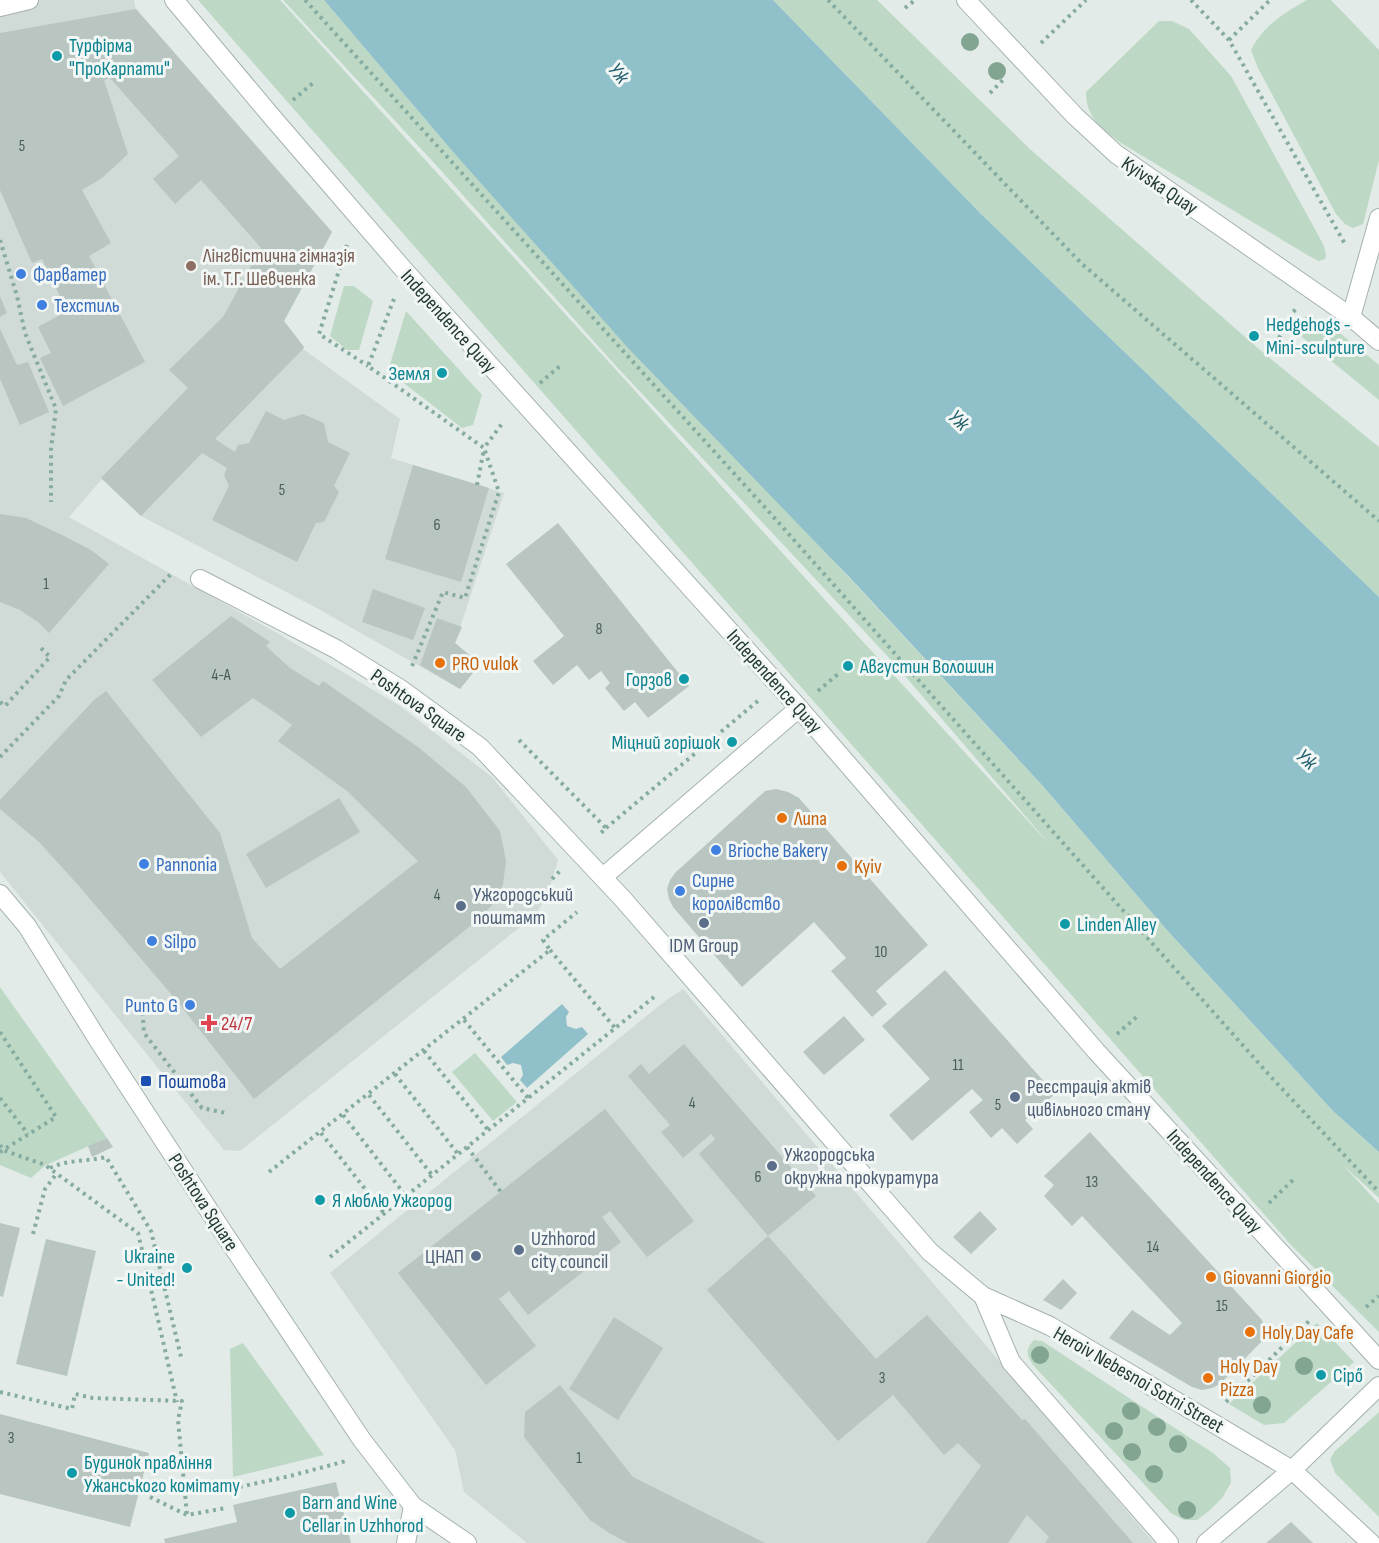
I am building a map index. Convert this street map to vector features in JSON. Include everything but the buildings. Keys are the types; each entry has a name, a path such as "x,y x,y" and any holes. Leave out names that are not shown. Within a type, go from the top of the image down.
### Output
{"street":[{"path":"0,8 29,0"},
{"name":"Independence Quay","path":"174,0 404,270 778,684 1096,1051 1379,1360"},
{"name":"Kyivska Quay","path":"966,0 1075,116 1116,154 1351,317 1379,341"},
{"path":"1351,317 1379,218"},
{"name":"Poshtova Square","path":"200,579 336,649 402,690 480,747 603,877 724,1016"},
{"path":"603,877 799,708"},
{"name":"Poshtova Square","path":"0,894 27,926 225,1235 372,1452 413,1506 467,1543"},
{"name":"Heroiv Nebesnoi Sotni Street","path":"724,1016 930,1252 983,1296 1050,1326 1292,1470 1371,1543"},
{"name":"Heroiv Nebesnoi Sotni Street","path":"983,1296 1011,1362 1169,1543"},
{"path":"1206,1543 1292,1470 1379,1386"},
{"path":"406,1543 413,1506"}],"path":[{"path":"305,0 770,513 1271,1077 1379,1192"},
{"path":"828,0 1081,263 1379,521"},
{"path":"905,8 915,0"},
{"path":"1064,21 1086,0"},
{"path":"1191,0 1229,40 1350,253"},
{"path":"1229,40 1270,0"},
{"path":"0,240 17,296 25,333 56,409 51,449 51,502"},
{"path":"347,244 319,334 484,448 499,492 465,598 443,592 414,662"},
{"path":"368,366 404,270"},
{"path":"1279,338 1291,314"},
{"path":"477,484 484,448 520,400"},
{"path":"0,757 59,696 66,680 178,567"},
{"path":"0,702 5,706 50,657 39,646"},
{"path":"579,852 778,684"},
{"path":"519,740 606,828"},
{"path":"577,912 543,940 615,1028"},
{"path":"269,1172 550,950"},
{"path":"330,1257 654,997"},
{"path":"142,1005 144,1033 202,1108 225,1113"},
{"path":"464,1020 528,1098"},
{"path":"0,1032 56,1117 1,1149"},
{"path":"424,1051 488,1130"},
{"path":"395,1074 458,1154"},
{"path":"369,1095 432,1175"},
{"path":"0,1098 28,1134"},
{"path":"343,1115 406,1196"},
{"path":"321,1133 384,1214"},
{"path":"467,1147 501,1192"},
{"path":"1,1149 50,1168 138,1233 177,1402"},
{"path":"50,1168 62,1162 106,1157 152,1231 181,1357"},
{"path":"33,1234 45,1189 57,1173"},
{"path":"1250,1221 1294,1179"},
{"path":"150,1285 165,1282"},
{"path":"1211,1420 1220,1408 1327,1304"},
{"path":"0,1392 72,1409 75,1394 93,1398 182,1401 178,1420 187,1515"},
{"path":"225,1490 290,1476 372,1452"},
{"path":"150,1497 187,1515 226,1508"}],"shaded area":[{"path":"0,0 134,0 136,9 332,232 284,321 304,347 303,349 400,419 391,458 504,493 455,643 480,664 460,689 313,606 141,516 102,479 69,517 277,633 400,706 492,777 558,860 547,896 535,915 240,1151 224,1150 0,872"},
{"path":"683,989 1154,1543 527,1543 464,1492 455,1450 330,1273 665,1001"}],"green space":[{"name":"Linden Alley","path":"198,0 280,0 1051,846 893,662 616,366 436,165 283,0 324,0 454,153 1042,785 1166,929 1333,1111 1379,1152 1379,1198 1343,1165 1379,1204 1379,1332 1291,1245"},
{"path":"773,0 877,0 1031,150 1260,350 1379,447 1379,597 980,213"},
{"path":"1307,0 1331,0 1379,50 1379,160 1363,224 1353,228 1345,224 1336,214 1258,68 1251,50 1268,27 1282,15"},
{"path":"1159,21 1172,21 1189,29 1231,76 1323,244 1325,259 1319,261 1309,256 1121,143 1096,122 1089,109 1086,92"},
{"path":"344,286 354,286 373,301 359,350 347,350 330,336"},
{"path":"406,311 482,395 473,425 462,428 388,371"},
{"path":"1309,314 1341,334 1379,365 1379,400 1291,328"},
{"path":"0,987 107,1138 46,1165 31,1178 0,1165"},
{"path":"475,1053 517,1102 493,1121 452,1072"},
{"path":"1317,1323 1354,1362 1284,1423 1264,1425 1229,1404"},
{"path":"1034,1340 1042,1341 1213,1453 1230,1468 1231,1483 1222,1498 1197,1520 1184,1520 1171,1513 1033,1365 1027,1352"},
{"path":"243,1343 324,1455 233,1477 230,1349"},
{"path":"1379,1412 1379,1517 1335,1473 1330,1459 1335,1451"}],"water":[{"name":"Уж","path":"324,0 773,0 980,213 1379,597 1379,1152 1333,1111 1166,929 1042,785 852,580 630,350 454,153"},
{"path":"562,1004 569,1012 566,1017 567,1026 576,1029 582,1027 588,1034 527,1088 520,1080 523,1075 521,1065 513,1063 507,1065 501,1057"}],"place":[{"name":"Турфірма \"ПроКарпати\"","path":"57,56"},
{"name":"Лінгвістична гімназія ім. Т.Г. Шевченка","path":"191,266"},
{"name":"Фарватер","path":"21,274"},
{"name":"Техстиль","path":"42,305"},
{"name":"Hedgehogs - Mini-sculpture","path":"1254,336"},
{"name":"Земля","path":"442,373"},
{"name":"PRO vulok","path":"440,663"},
{"name":"Августин Волошин","path":"848,666"},
{"name":"Горзов","path":"684,679"},
{"name":"Міцний горішок","path":"732,742"},
{"name":"Липа","path":"782,818"},
{"name":"Brioche Bakery","path":"716,850"},
{"name":"Pannonia","path":"144,864"},
{"name":"Kyiv","path":"842,866"},
{"name":"Сирне королівство","path":"680,891"},
{"name":"Ужгородський поштамт","path":"461,906"},
{"name":"IDM Group","path":"704,923"},
{"name":"Linden Alley","path":"1065,924"},
{"name":"Silpo","path":"152,941"},
{"name":"Punto G","path":"190,1005"},
{"name":"24/7","path":"209,1023"},
{"name":"Поштова","path":"146,1081"},
{"name":"Реєстрація актів цивільного стану","path":"1015,1097"},
{"name":"Ужгородська окружна прокуратура","path":"772,1166"},
{"name":"Я люблю Ужгород","path":"320,1200"},
{"name":"Uzhhorod city council","path":"519,1250"},
{"name":"ЦНАП","path":"476,1256"},
{"name":"Ukraine - United!","path":"187,1268"},
{"name":"Giovanni Giorgio","path":"1211,1277"},
{"name":"Holy Day Cafe","path":"1250,1332"},
{"name":"Cipő","path":"1321,1375"},
{"name":"Holy Day Pizza","path":"1208,1378"},
{"name":"Будинок правління Ужанського комітату","path":"72,1473"},
{"name":"Barn and Wine Cellar in Uzhhorod","path":"290,1513"}]}
